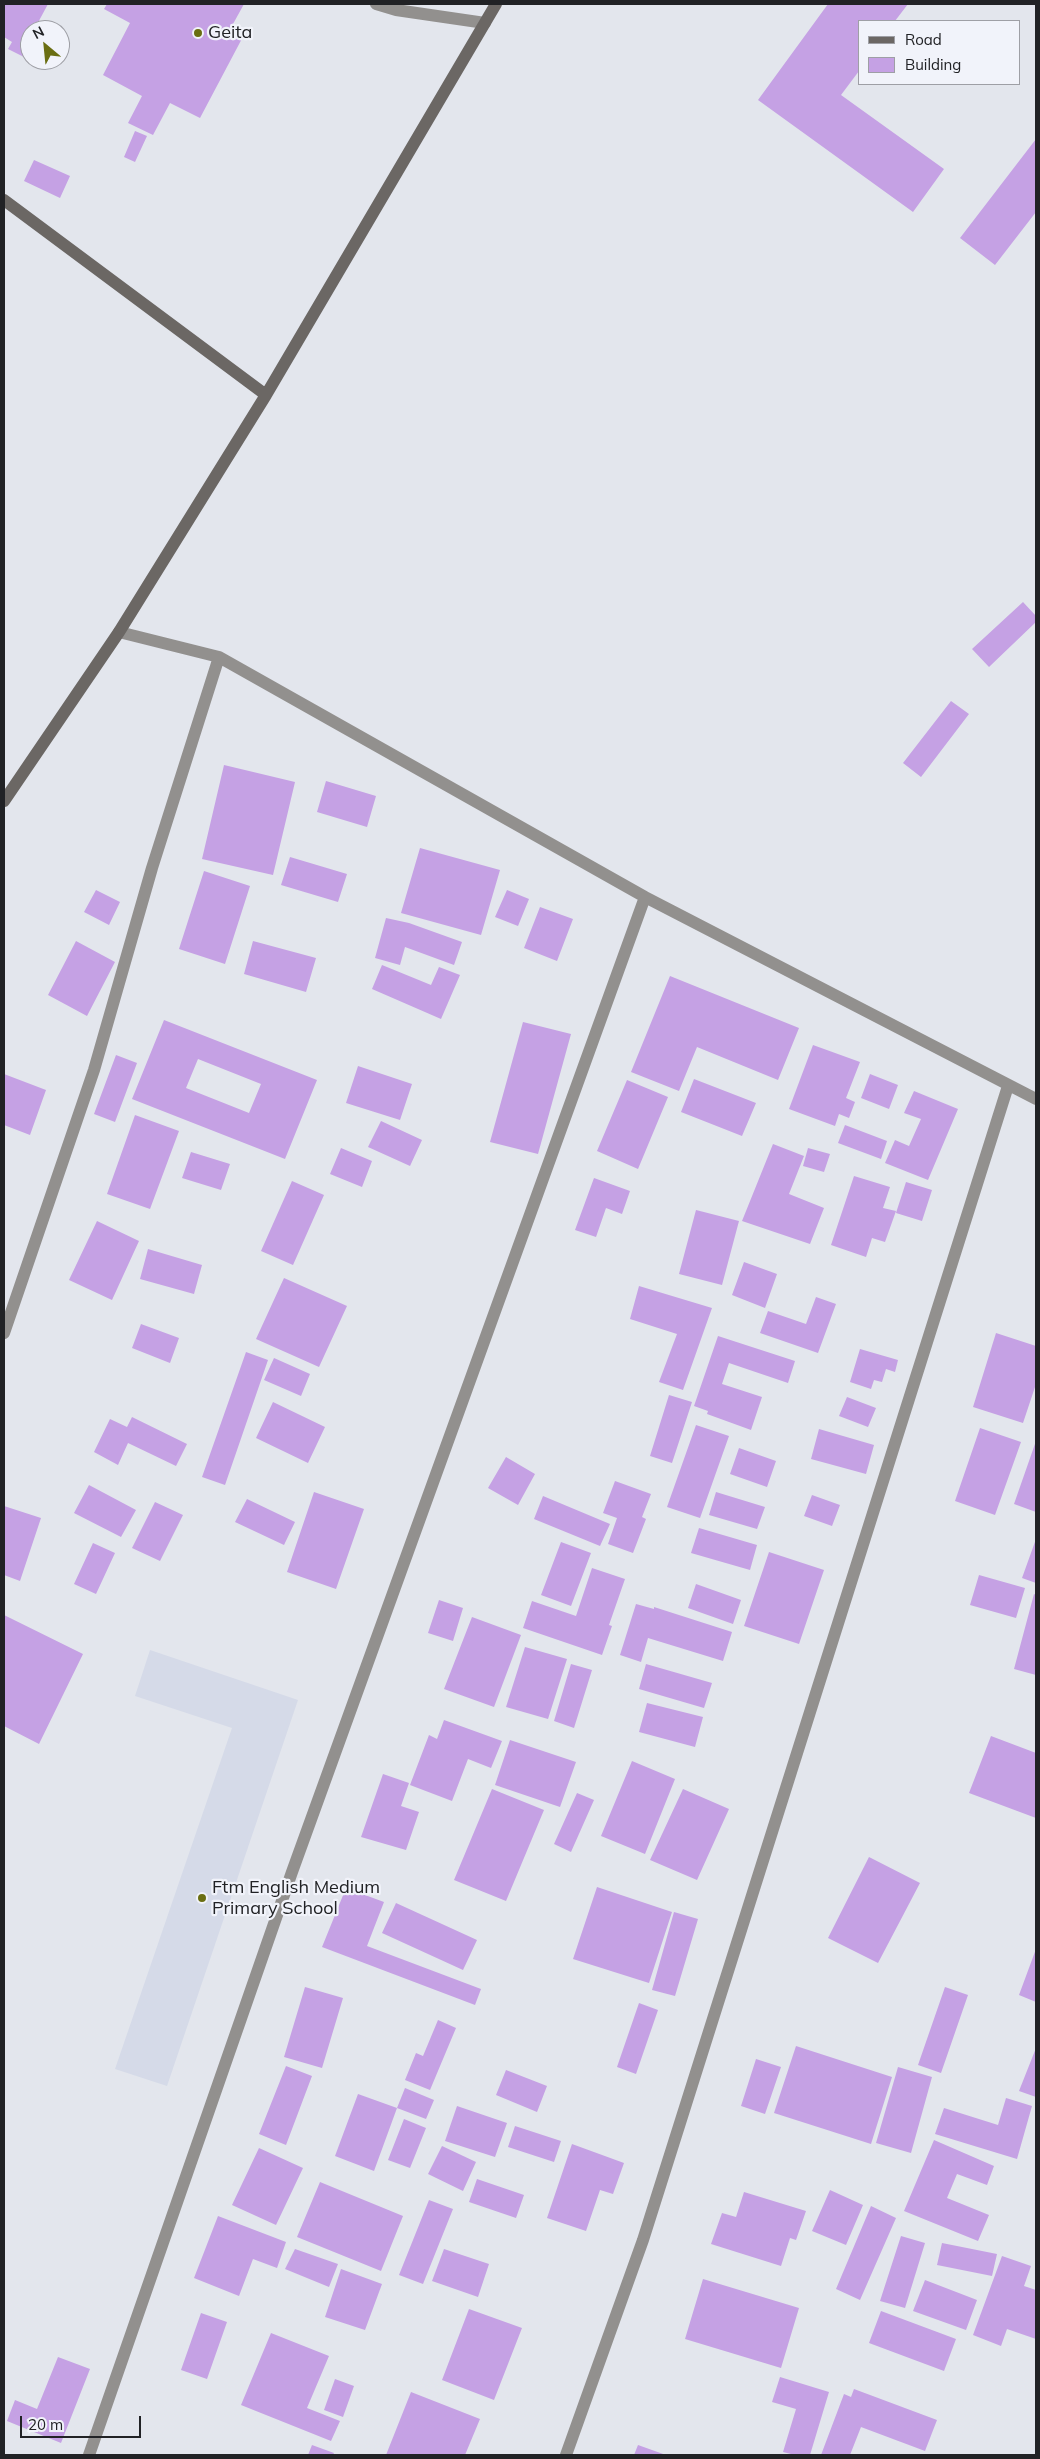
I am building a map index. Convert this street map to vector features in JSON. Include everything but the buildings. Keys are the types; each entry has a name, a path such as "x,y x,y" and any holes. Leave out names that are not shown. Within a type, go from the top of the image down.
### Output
{"street":[{"path":"376,4 396,10 484,23"},
{"path":"4,802 119,632 266,395 496,4"},
{"path":"4,200 266,395"},
{"path":"119,632 219,657 645,897 1036,1099"},
{"path":"4,1334 94,1070 152,868 219,657"},
{"path":"89,2455 292,1872 645,897"},
{"path":"566,2455 643,2240 1008,1086"}],"shaded area":[{"name":"Ftm English Medium Primary School","path":"150,1650 298,1700 167,2086 115,2069 232,1728 135,1696"}],"place":[{"name":"Geita","path":"198,33"},
{"name":"Ftm English Medium Primary School","path":"202,1898"}]}
